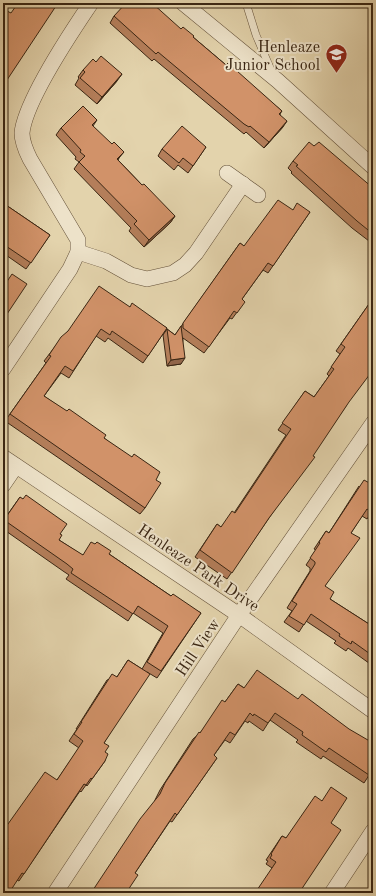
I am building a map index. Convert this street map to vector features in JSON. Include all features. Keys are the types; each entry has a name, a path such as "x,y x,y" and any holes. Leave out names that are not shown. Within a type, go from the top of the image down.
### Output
{"street":[{"path":"3,369 70,269 78,252 78,240 30,159 24,146 22,135 29,108 91,3"},
{"path":"183,3 274,78 373,167"},
{"path":"227,173 258,195"},
{"path":"78,252 106,260 131,276 147,279 173,273 185,265 196,253 243,184"},
{"name":"Hill View","path":"55,893 239,616 373,423"},
{"name":"Henleaze Park Drive","path":"3,457 239,616 373,711"},
{"path":"3,485 16,466"},
{"path":"332,893 373,831"}],"lane":[{"path":"246,3 256,35 274,78"}],"building":[{"path":"18,3 58,3 3,86 3,14 5,10 11,13"},
{"path":"126,3 152,3 181,29 183,27 194,36 193,37 226,65 228,63 282,111 279,114 287,121 269,142 250,126 249,127 244,124 158,52 156,54 114,16"},
{"path":"101,56 122,74 102,97 80,78 85,72 83,70 93,59 96,62"},
{"path":"83,106 97,120 92,125 112,144 114,142 124,152 117,159 175,216 149,240 134,224 137,221 79,162 85,156 61,128"},
{"path":"182,126 206,147 193,166 183,158 179,163 162,149"},
{"path":"309,142 314,146 319,142 373,188 373,234 296,166 298,165 293,161"},
{"path":"278,200 293,210 297,203 310,212 273,266 268,263 242,299 245,302 237,313 234,311 209,347 183,328 183,323 240,243 244,246"},
{"path":"3,203 50,235 31,263 3,244"},
{"path":"12,274 27,284 3,320 3,281 6,283"},
{"path":"99,286 130,307 132,303 167,328 148,356 112,331 110,335 101,329 73,371 65,366 44,396 67,411 69,409 106,435 104,438 132,457 134,454 160,472 156,480 161,483 145,508 10,414 51,356 49,355 61,337 68,331"},
{"path":"369,304 373,307 373,370 349,402 313,456 315,457 269,518 232,573 200,550 217,524 221,527 232,511 235,513 291,429 282,423 305,391 314,397 334,369 331,367 345,347 341,344"},
{"path":"181,326 185,358 171,360 167,329 175,335"},
{"path":"364,480 373,485 373,510 372,512 367,509 351,533 360,538 325,586 334,592 330,599 369,624 373,619 373,656 352,641 351,644 339,636 340,634 311,614 304,625 289,616 297,604 292,601 315,564 315,562 310,558 326,531 329,533"},
{"path":"26,495 67,524 60,534 62,535 59,540 83,555 91,542 95,544 97,542 111,551 109,554 171,596 173,594 201,613 161,671 147,662 168,626 138,606 133,614 71,573 73,569 67,564 4,520 20,497 23,499"},
{"path":"128,660 150,674 104,743 109,746 105,752 108,754 105,761 92,779 91,778 86,785 84,784 24,874 22,873 9,893 3,893 3,855 8,848 3,844 3,831 45,772 57,780 83,741 74,734 81,722 112,674 117,677"},
{"path":"257,670 298,699 302,694 349,729 373,743 373,769 369,775 329,748 326,752 302,735 303,732 275,713 268,723 250,713 235,735 230,732 214,755 217,758 177,815 175,813 135,873 138,875 126,893 91,893 140,819 160,794 165,783 222,700 225,702 238,684 244,688"},
{"path":"331,787 347,798 331,823 341,830 299,893 255,893 276,862 270,858 282,836 286,838 315,796 322,801"},
{"path":"373,885 373,893 367,893"}],"place":[{"name":"Henleaze Junior School","path":"336,74"}]}
